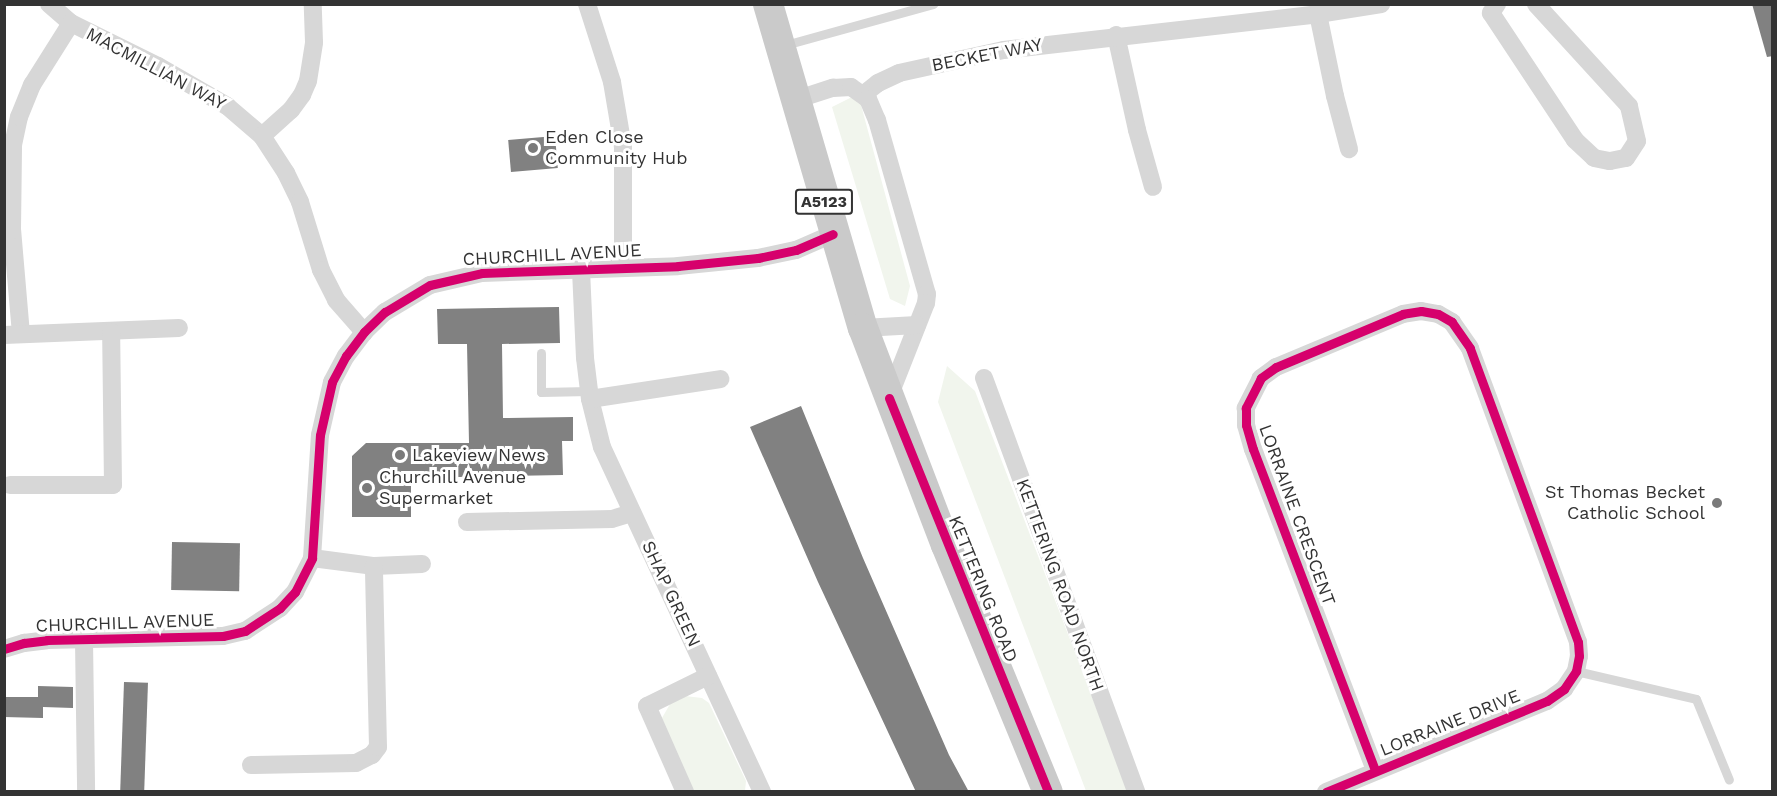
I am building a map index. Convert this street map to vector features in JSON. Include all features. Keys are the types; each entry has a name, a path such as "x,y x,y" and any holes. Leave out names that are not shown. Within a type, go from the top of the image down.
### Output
{"main road":[{"name":"KETTERING ROAD","path":"768,4 833,234 863,328 1048,792"}],"street":[{"name":"MACMILLIAN WAY","path":"50,4 71,23 158,66 227,106 262,136 286,173 300,202 321,270 336,300 364,332"},
{"path":"262,136 291,110 302,95 308,81 314,42 313,4"},
{"path":"587,4 612,82 623,147 623,268"},
{"name":"BECKET WAY","path":"864,93 889,77 936,64 1004,50 1318,14 1381,4"},
{"path":"1497,4 1491,13 1575,140 1594,158 1610,161 1626,158 1637,141 1629,106 1536,4"},
{"path":"1318,14 1349,149"},
{"path":"71,23 32,85 19,117 13,145 13,335 179,328"},
{"path":"1116,36 1137,130 1153,187"},
{"path":"795,100 842,86 851,87 864,93 877,120 926,286 926,303 889,398"},
{"name":"CHURCHILL AVENUE","path":"6,644 84,640 200,639 244,630 280,608 307,573 312,558 324,409 332,382 346,356 364,332 385,312 430,285 482,273 623,268 758,258 796,250 833,234"},
{"name":"SHAP GREEN","path":"581,270 585,358 590,395 602,447 762,792"},
{"name":"LORRAINE CRESCENT","path":"1375,771 1245,425 1246,408 1253,390 1262,378 1276,367 1403,314 1430,312 1452,322 1470,348 1578,642 1579,656 1576,671"},
{"path":"863,328 917,326"},
{"path":"10,485 113,485 111,332"},
{"name":"KETTERING ROAD NORTH","path":"984,378 1136,792"},
{"path":"590,395 720,379"},
{"path":"467,522 612,519 632,513"},
{"path":"312,558 374,566 422,564"},
{"path":"251,765 348,764 365,760 378,747 374,566"},
{"name":"CHURCHILL AVENUE","path":"84,640 86,792"},
{"name":"LORRAINE DRIVE","path":"1326,792 1547,701 1564,689 1576,671"},
{"path":"685,792 647,706 708,676"}],"lane":[{"path":"780,47 933,4"},
{"path":"541,353 541,392 590,395"},
{"path":"1576,671 1696,699 1729,780"}],"shaded area":[{"path":"858,94 910,286 905,306 890,299 832,107"},
{"path":"947,366 975,391 1128,791 1086,791 938,402"},
{"path":"685,696 702,698 709,703 746,781 745,791 692,791 662,718 670,704"}],"building":[{"path":"1752,4 1773,4 1773,56 1767,57"},
{"name":"Eden Close Community Hub","path":"555,136 558,168 511,172 508,140"},
{"path":"559,307 560,343 502,344 503,418 573,417 573,441 562,441 563,475 411,478 411,517 352,517 352,456 366,443 469,443 467,344 438,344 437,309"},
{"path":"801,406 863,558 949,755 969,792 916,792 818,582 750,427"},
{"path":"172,542 240,543 239,591 171,590"},
{"path":"124,682 148,683 144,792 120,792"},
{"path":"38,686 73,687 73,708 43,707 43,718 4,717 4,697 38,697"}],"cycle path":[{"path":"4,649 47,640 223,636 245,631 280,608 295,592 312,558 320,435 332,382 346,356 364,332 385,312 430,285 482,273 678,266 758,258 796,250 833,234"},
{"path":"1326,792 1547,701 1564,689 1576,671 1579,656 1578,642 1470,348 1452,322 1438,314 1421,311 1403,314 1276,367 1261,378 1246,408 1246,425 1253,449 1375,771"},
{"path":"889,398 1048,792"}],"place":[{"name":"Eden Close Community Hub","path":"533,148"},
{"name":"Lakeview News","path":"400,455"},
{"name":"Churchill Avenue Supermarket","path":"367,488"},
{"name":"St Thomas Becket Catholic School","path":"1717,503"}]}
